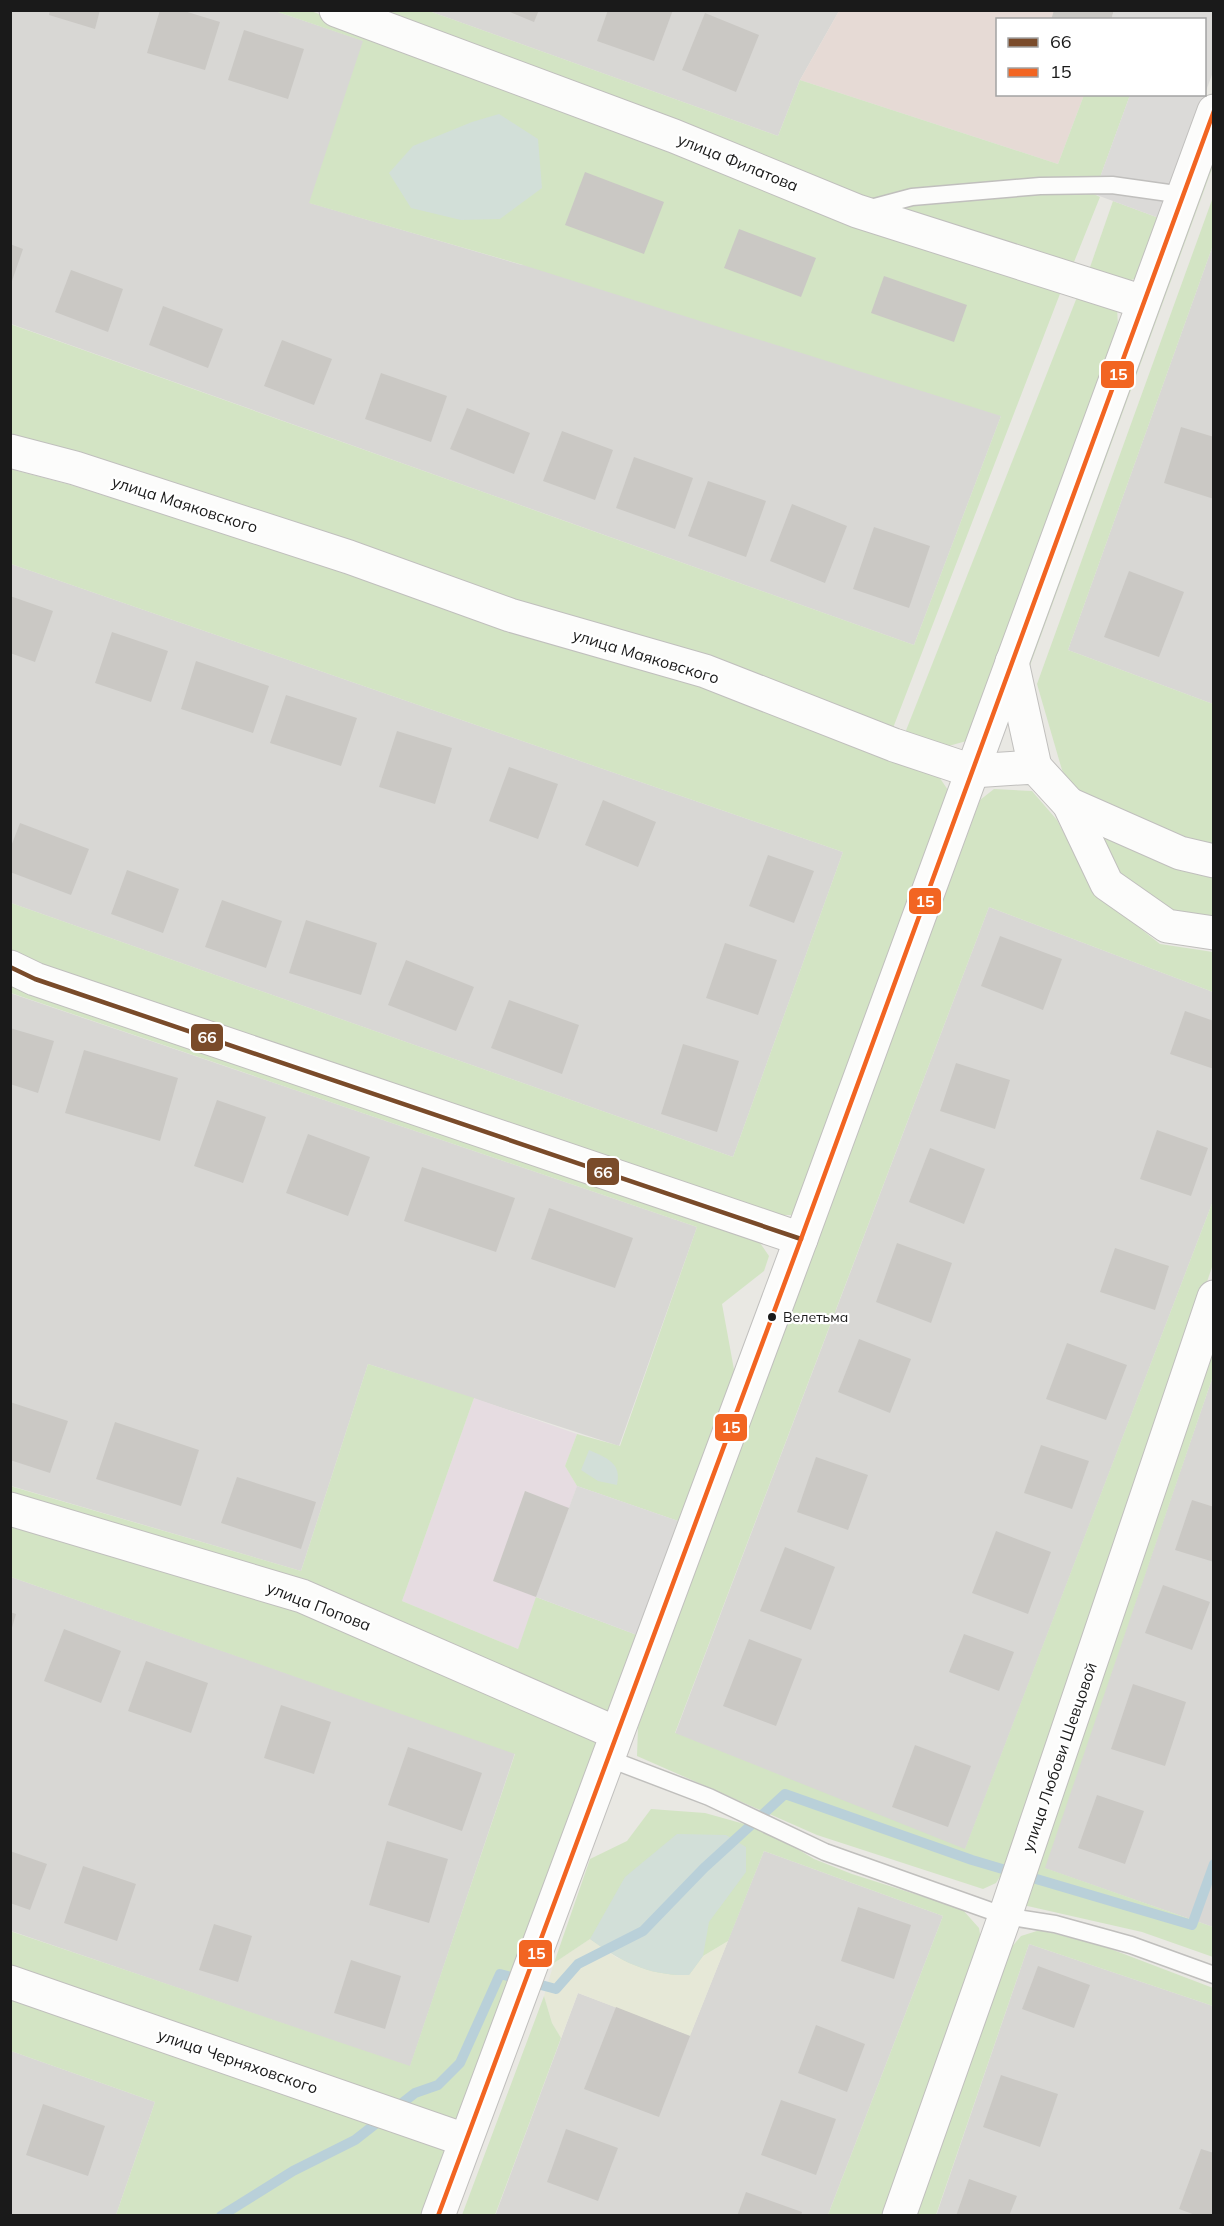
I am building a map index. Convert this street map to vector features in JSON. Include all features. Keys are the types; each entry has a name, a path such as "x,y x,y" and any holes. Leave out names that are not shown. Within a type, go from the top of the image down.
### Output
{"street":[{"name":"улица Филатова","path":"336,10 674,136 857,211 1143,302"},
{"path":"438,2216 611,1745 801,1239 1214,111"},
{"name":"улица Маяковского","path":"10,451 75,468 327,550 510,615 705,671 894,745 972,771 1035,767"},
{"path":"1012,662 1035,767 1069,804 1107,884 1167,926 1214,933"},
{"path":"1069,804 1180,852 1214,861"},
{"path":"10,967 35,979 801,1239"},
{"name":"улица Любови Шевцовой","path":"899,2216 1005,1916 1214,1297"},
{"name":"улица Попова","path":"10,1509 302,1596 611,1745"},
{"name":"улица Черняховского","path":"10,1982 465,2140"}],"lane":[{"path":"857,211 912,197 1040,186 1112,185 1183,195"},
{"path":"611,1745 709,1797 825,1852 1005,1916 1055,1924 1109,1939 1214,1975"}],"shaded area":[{"path":"11,10 275,11 364,41 310,203 522,265 1047,295 914,645 11,324"},
{"path":"429,11 839,11 800,80 778,136"},
{"path":"839,11 1054,11 1051,18 996,18 996,96 1084,96 1058,164 800,80"},
{"path":"1114,11 1213,11 1213,72 1206,91 1206,18 1111,18"},
{"path":"1130,96 1204,96 1159,218 1094,194"},
{"path":"499,114 538,139 542,188 500,219 461,220 411,208 389,173 413,146 472,122"},
{"path":"1213,245 1213,704 1068,650"},
{"path":"11,564 843,852 733,1157 11,903"},
{"path":"989,907 1213,992 1213,1201 965,1850 675,1734"},
{"path":"10,993 697,1227 619,1446 368,1364 301,1571 11,1486"},
{"path":"1213,1376 1213,1927 1044,1868"},
{"path":"474,1398 577,1434 565,1466 577,1486 518,1649 402,1601"},
{"path":"589,1450 612,1462 617,1471 617,1485 598,1481 581,1470"},
{"path":"577,1486 681,1522 637,1635 536,1597"},
{"path":"11,1577 515,1753 410,2067 11,1931"},
{"path":"677,1834 726,1835 746,1847 746,1872 709,1922 703,1956 689,1975 661,1973 636,1966 590,1939 625,1877"},
{"path":"764,1851 943,1916 828,2215 495,2216 578,1993 690,2035"},
{"path":"1029,1944 1213,2006 1213,2215 936,2216"},
{"path":"11,2051 155,2102 116,2215 11,2216"}],"green space":[{"path":"275,11 311,11 493,80 1063,286 893,728 11,439 10,324 914,645 1001,416 523,265 309,203 363,41"},
{"path":"357,11 429,11 778,136 800,80 1058,164 1084,96 1130,96 1094,194 1100,197 1072,267 861,203"},
{"path":"1213,153 1213,166 1028,671 1026,662"},
{"path":"1213,197 1213,245 1068,650 1213,704 1213,853 1079,796 1062,770 1037,684"},
{"path":"1113,201 1159,218 1136,278 1120,285 1088,273"},
{"path":"1079,292 1117,307 1118,326 970,740 945,747 905,733"},
{"path":"10,469 71,485 696,683 933,768 950,793 794,1215 771,1215 11,956 11,903 733,1157 843,852 11,564"},
{"path":"994,789 1032,791 1057,820 1094,892 1160,944 1213,952 1213,992 989,907 675,1733 965,1849 1213,1201 1213,1264 1015,1853 996,1883 983,1889 817,1835 637,1756 638,1727 980,800"},
{"path":"1089,824 1213,873 1213,920 1172,914 1114,871"},
{"path":"11,981 758,1240 769,1256 764,1271 722,1304 735,1375 681,1522 577,1486 565,1466 577,1434 620,1446 697,1227 11,993"},
{"path":"1213,1339 1213,1376 1045,1868 1213,1927 1213,1957 1142,1932 1023,1905"},
{"path":"368,1364 474,1398 402,1601 518,1649 536,1597 637,1635 610,1710 603,1713 11,1500 10,1486 301,1571"},
{"path":"11,1520 296,1604 592,1736 598,1748 461,2123 11,1971 10,1931 410,2066 515,1754 11,1577"},
{"path":"651,1809 705,1813 766,1830 814,1859 852,1874 962,1909 979,1928 983,1953 887,2216 828,2215 943,1916 764,1851 728,1941 703,1956 689,1975 661,1973 636,1966 590,1939 554,1963 590,1859 627,1841"},
{"path":"1040,1930 1103,1946 1213,1988 1213,2006 1029,1944 936,2215 912,2216 1006,1954 1021,1936"},
{"path":"590,1939 617,1958 689,1975 703,1956 728,1941 690,2036 578,1993 561,2038 552,2023 544,1996 554,1963"},
{"path":"11,1990 449,2150 424,2215 116,2215 155,2102 11,2051"},
{"path":"544,1996 552,2023 561,2038 495,2215 462,2215"}],"building":[{"path":"50,10 100,10 95,29 49,15"},
{"path":"160,10 181,10 220,22 205,70 147,53"},
{"path":"505,10 539,10 534,22"},
{"path":"608,10 673,10 654,61 597,41"},
{"path":"1054,10 1114,10 1112,18 1052,18"},
{"path":"705,13 759,35 736,92 682,70"},
{"path":"244,30 304,49 288,99 228,80"},
{"path":"585,172 664,202 644,254 565,225"},
{"path":"739,229 816,258 801,297 724,268"},
{"path":"10,244 23,249 11,284 10,284"},
{"path":"71,270 123,289 108,332 55,312"},
{"path":"884,276 967,305 954,342 871,313"},
{"path":"163,306 223,329 208,368 149,345"},
{"path":"282,340 332,359 314,405 264,386"},
{"path":"381,373 447,396 431,442 365,419"},
{"path":"467,408 530,433 514,474 450,449"},
{"path":"1181,427 1214,437 1214,499 1164,483"},
{"path":"562,431 613,450 595,500 543,481"},
{"path":"634,457 693,478 675,529 616,508"},
{"path":"708,481 766,501 746,557 688,536"},
{"path":"792,504 847,526 825,583 770,561"},
{"path":"874,527 930,546 909,608 853,589"},
{"path":"1129,571 1184,592 1159,657 1104,637"},
{"path":"10,596 53,611 35,662 10,653"},
{"path":"112,632 168,651 151,702 95,683"},
{"path":"196,661 269,686 253,733 181,709"},
{"path":"286,695 357,718 341,766 270,743"},
{"path":"397,731 452,748 435,804 379,787"},
{"path":"509,767 558,784 538,839 489,821"},
{"path":"603,800 656,822 638,867 585,845"},
{"path":"20,823 89,849 71,895 10,872 10,849"},
{"path":"768,855 814,871 794,923 749,906"},
{"path":"127,870 179,889 163,933 111,914"},
{"path":"222,900 282,921 266,968 205,947"},
{"path":"306,920 377,943 361,995 289,973"},
{"path":"1000,936 1062,959 1043,1010 981,986"},
{"path":"725,943 777,960 758,1015 706,998"},
{"path":"406,960 474,987 456,1031 388,1005"},
{"path":"509,1000 579,1025 562,1074 491,1048"},
{"path":"1185,1011 1214,1021 1214,1069 1170,1054"},
{"path":"10,1028 54,1041 38,1093 10,1084"},
{"path":"683,1044 739,1061 717,1132 661,1114"},
{"path":"84,1050 178,1078 160,1141 65,1113"},
{"path":"956,1063 1010,1080 995,1129 940,1111"},
{"path":"217,1100 266,1117 243,1183 194,1166"},
{"path":"1157,1130 1208,1148 1191,1196 1140,1179"},
{"path":"308,1134 370,1157 348,1216 286,1193"},
{"path":"930,1148 985,1169 964,1224 909,1202"},
{"path":"422,1167 515,1198 496,1252 404,1221"},
{"path":"549,1208 633,1238 615,1288 531,1259"},
{"path":"897,1243 952,1263 931,1323 876,1302"},
{"path":"1115,1248 1169,1266 1155,1310 1100,1292"},
{"path":"859,1339 911,1359 890,1413 838,1392"},
{"path":"1067,1343 1127,1365 1106,1420 1046,1399"},
{"path":"10,1402 68,1421 50,1473 10,1460"},
{"path":"115,1422 199,1450 181,1506 96,1479"},
{"path":"1041,1445 1089,1461 1072,1509 1024,1493"},
{"path":"816,1457 868,1475 848,1530 797,1512"},
{"path":"237,1477 316,1502 301,1549 221,1523"},
{"path":"525,1491 569,1508 536,1597 493,1581"},
{"path":"1192,1500 1214,1507 1214,1562 1175,1550"},
{"path":"996,1531 1051,1552 1028,1614 972,1593"},
{"path":"785,1547 835,1567 811,1630 760,1611"},
{"path":"1163,1585 1210,1602 1192,1650 1145,1633"},
{"path":"10,1612 16,1614 11,1631 10,1631"},
{"path":"64,1629 121,1651 101,1703 44,1681"},
{"path":"964,1634 1014,1652 999,1691 949,1672"},
{"path":"749,1639 802,1659 776,1726 723,1706"},
{"path":"146,1661 208,1683 191,1733 128,1711"},
{"path":"1133,1684 1186,1702 1165,1766 1111,1749"},
{"path":"281,1705 331,1722 314,1774 264,1758"},
{"path":"915,1745 971,1766 948,1827 892,1807"},
{"path":"408,1747 482,1773 462,1831 388,1805"},
{"path":"1097,1795 1144,1811 1125,1864 1078,1848"},
{"path":"387,1841 448,1859 429,1923 369,1905"},
{"path":"10,1851 47,1864 30,1910 10,1903"},
{"path":"83,1866 136,1884 117,1941 64,1923"},
{"path":"858,1907 911,1925 894,1979 841,1961"},
{"path":"214,1924 252,1936 238,1982 199,1970"},
{"path":"351,1960 401,1976 385,2029 334,2013"},
{"path":"1038,1966 1090,1985 1074,2028 1022,2009"},
{"path":"616,2007 690,2036 659,2117 584,2089"},
{"path":"816,2025 865,2044 847,2092 798,2073"},
{"path":"1001,2075 1058,2094 1040,2147 983,2127"},
{"path":"781,2100 836,2119 816,2175 761,2155"},
{"path":"43,2104 105,2126 88,2176 26,2155"},
{"path":"566,2129 618,2148 598,2201 547,2182"},
{"path":"1201,2149 1214,2153 1214,2216 1198,2216 1179,2209"},
{"path":"969,2179 1017,2196 1009,2216 956,2216"},
{"path":"746,2192 802,2212 801,2216 737,2216"}],"waterway":[{"path":"221,2216 293,2171 355,2140 415,2093 438,2085 460,2063 500,1974 556,1989 578,1964 643,1931 704,1868 785,1794 972,1860 1192,1925 1214,1864"}],"transit line":[{"name":"15","path":"438,2216 801,1239 1214,111"},
{"name":"66","path":"10,967 35,979 801,1239"}],"place":[{"name":"Велетьма","path":"772,1317"}]}
